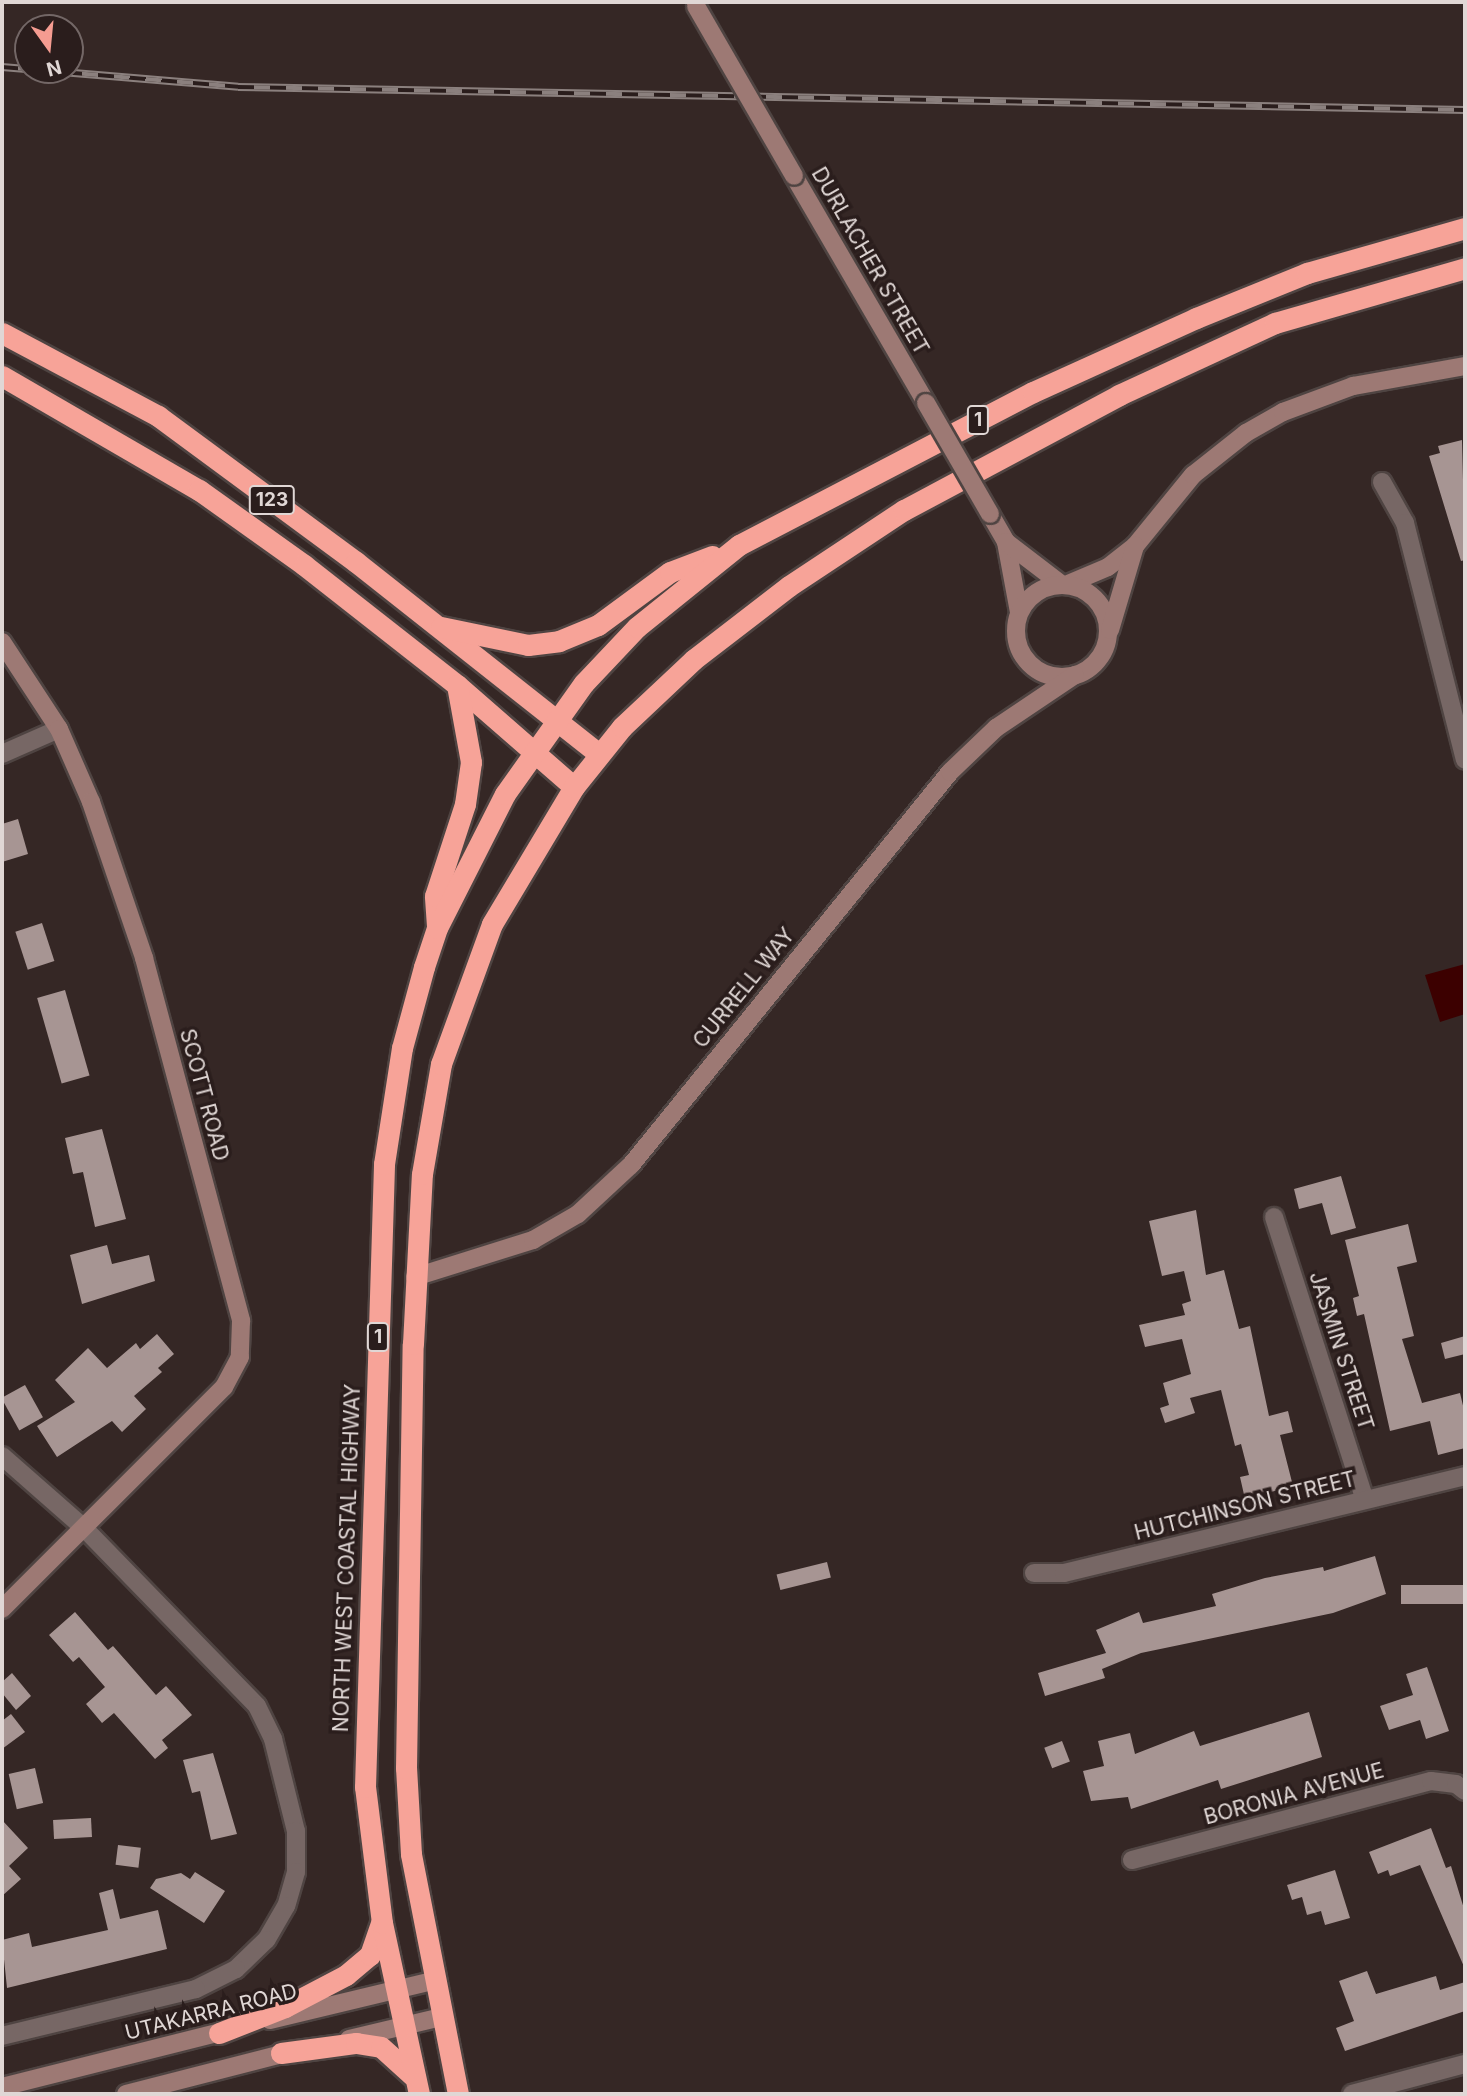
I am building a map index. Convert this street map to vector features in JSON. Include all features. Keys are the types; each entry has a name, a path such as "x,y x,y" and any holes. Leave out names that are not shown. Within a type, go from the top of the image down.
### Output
{"highway":[{"name":"NORTH WEST COASTAL HIGHWAY","path":"417,2087 382,1923 365,1787 384,1164 402,1048 437,928 505,794 556,721 636,627 739,545 1020,398 1196,318 1307,272 1465,228"},
{"name":"1","path":"458,2094 432,1981 411,1854 406,1768 415,1277 422,1174 441,1064 492,924 575,787 599,754 693,660 789,586 904,510 1119,395 1275,323 1465,268"},
{"name":"123","path":"2,333 158,416 599,754"},
{"name":"123","path":"2,376 199,491 304,565 457,685 575,787"},
{"path":"435,626 528,645 559,641 598,625 670,572 739,545"},
{"path":"437,928 435,896 465,803 471,762 457,685"},
{"path":"219,2033 285,2007 346,1975 370,1955 382,1923"},
{"path":"281,2053 356,2043 381,2047 417,2087"}],"street":[{"name":"DURLACHER STREET","path":"695,4 1006,542 1019,612"},
{"path":"1135,545 1108,638 1097,662 1074,676 1048,675 1026,661 1015,638 1019,612 1036,592 1108,567 1135,545 1193,475 1246,433 1283,412 1353,386 1465,366"},
{"path":"1382,482 1405,523 1465,760"},
{"name":"DURLACHER STREET","path":"1006,542 1065,584"},
{"path":"1065,584 1098,601 1105,612 1108,638"},
{"name":"SCOTT ROAD","path":"2,642 59,729 91,802 144,958 241,1321 240,1357 225,1387 2,1609"},
{"name":"CURRELL WAY","path":"415,1277 533,1240 579,1214 631,1165 950,772 996,728 1074,676"},
{"path":"2,754 59,729"},
{"name":"JASMIN STREET","path":"1273,1217 1365,1500"},
{"path":"2,1456 84,1528 257,1706 273,1739 290,1807 296,1872 286,1906 266,1940 236,1969 196,1989 2,2036"},
{"name":"HUTCHINSON STREET","path":"1034,1573 1064,1573 1465,1476"},
{"name":"BORONIA AVENUE","path":"1132,1860 1431,1780 1456,1784 1465,1791"},
{"name":"UTAKARRA ROAD","path":"2,2087 432,1981"},
{"path":"126,2094 281,2053 403,2028 441,2017"},
{"path":"1352,2094 1465,2064"}],"shaded area":[{"path":"1465,964 1465,1014 1440,1022 1425,975"}],"building":[{"path":"1462,440 1465,560 1461,561 1429,456 1440,453 1438,446"},
{"path":"18,819 28,854 2,862 2,824"},
{"path":"42,923 54,961 28,970 15,932"},
{"path":"65,990 90,1076 62,1084 37,998"},
{"path":"102,1129 126,1219 95,1227 83,1172 73,1174 65,1138"},
{"path":"1341,1176 1356,1228 1331,1235 1322,1203 1299,1209 1294,1189"},
{"path":"1196,1210 1206,1275 1224,1270 1239,1329 1250,1326 1269,1416 1288,1411 1293,1432 1280,1435 1293,1486 1245,1499 1240,1477 1249,1475 1241,1444 1235,1446 1221,1390 1190,1398 1195,1413 1165,1423 1160,1408 1169,1405 1163,1383 1191,1374 1182,1339 1145,1347 1139,1325 1185,1315 1182,1304 1191,1301 1184,1271 1162,1276 1149,1221"},
{"path":"1408,1224 1417,1262 1397,1267 1414,1336 1402,1339 1422,1403 1460,1393 1465,1414 1465,1448 1438,1455 1430,1421 1390,1431 1364,1314 1357,1316 1353,1298 1359,1296 1345,1240"},
{"path":"107,1245 112,1264 149,1255 155,1281 82,1304 70,1255"},
{"path":"157,1334 174,1354 158,1368 162,1372 134,1396 146,1409 122,1432 112,1421 57,1457 37,1426 75,1402 55,1380 88,1348 107,1368 136,1343 140,1349"},
{"path":"1465,1336 1465,1354 1445,1359 1441,1343"},
{"path":"25,1385 43,1417 19,1430 2,1398"},
{"path":"1375,1556 1386,1594 1333,1613 1141,1653 1102,1669 1105,1678 1045,1696 1038,1673 1106,1653 1096,1630 1139,1612 1143,1623 1216,1606 1212,1594 1265,1578 1323,1567 1324,1571"},
{"path":"827,1562 831,1578 780,1590 777,1575"},
{"path":"1401,1585 1465,1585 1465,1604 1401,1604"},
{"path":"75,1612 108,1650 113,1646 156,1695 166,1686 192,1715 162,1740 168,1748 155,1759 114,1713 102,1723 86,1704 105,1687 79,1657 73,1662 49,1635"},
{"path":"1427,1667 1449,1731 1426,1739 1420,1720 1389,1730 1380,1706 1413,1695 1406,1674"},
{"path":"12,1673 31,1696 16,1710 2,1693 2,1682"},
{"path":"1309,1712 1322,1757 1221,1789 1218,1780 1131,1809 1128,1797 1091,1801 1083,1771 1104,1766 1098,1741 1130,1733 1135,1754 1194,1731 1200,1746"},
{"path":"11,1714 25,1732 2,1749 2,1721"},
{"path":"1062,1741 1070,1762 1052,1768 1044,1748"},
{"path":"213,1753 237,1834 211,1840 200,1791 192,1793 183,1760"},
{"path":"35,1768 43,1803 17,1809 9,1774"},
{"path":"91,1818 92,1837 54,1839 53,1820"},
{"path":"2,1820 28,1848 9,1866 21,1879 2,1896"},
{"path":"1431,1828 1446,1868 1451,1866 1465,1912 1465,1969 1420,1865 1390,1876 1388,1870 1378,1874 1369,1852"},
{"path":"118,1845 141,1848 138,1868 116,1865"},
{"path":"1335,1870 1350,1918 1325,1925 1321,1911 1307,1915 1302,1897 1292,1900 1287,1885"},
{"path":"195,1872 225,1891 204,1923 150,1888 156,1879 181,1873 190,1879"},
{"path":"113,1889 120,1919 158,1910 167,1949 7,1988 2,1940 29,1933 32,1947 108,1930 99,1893"},
{"path":"1367,1971 1376,1994 1436,1976 1440,1990 1465,1982 1465,2011 1345,2051 1336,2028 1354,2021 1339,1981"}],"railway":[{"path":"2,67 238,87 1465,110"}]}
